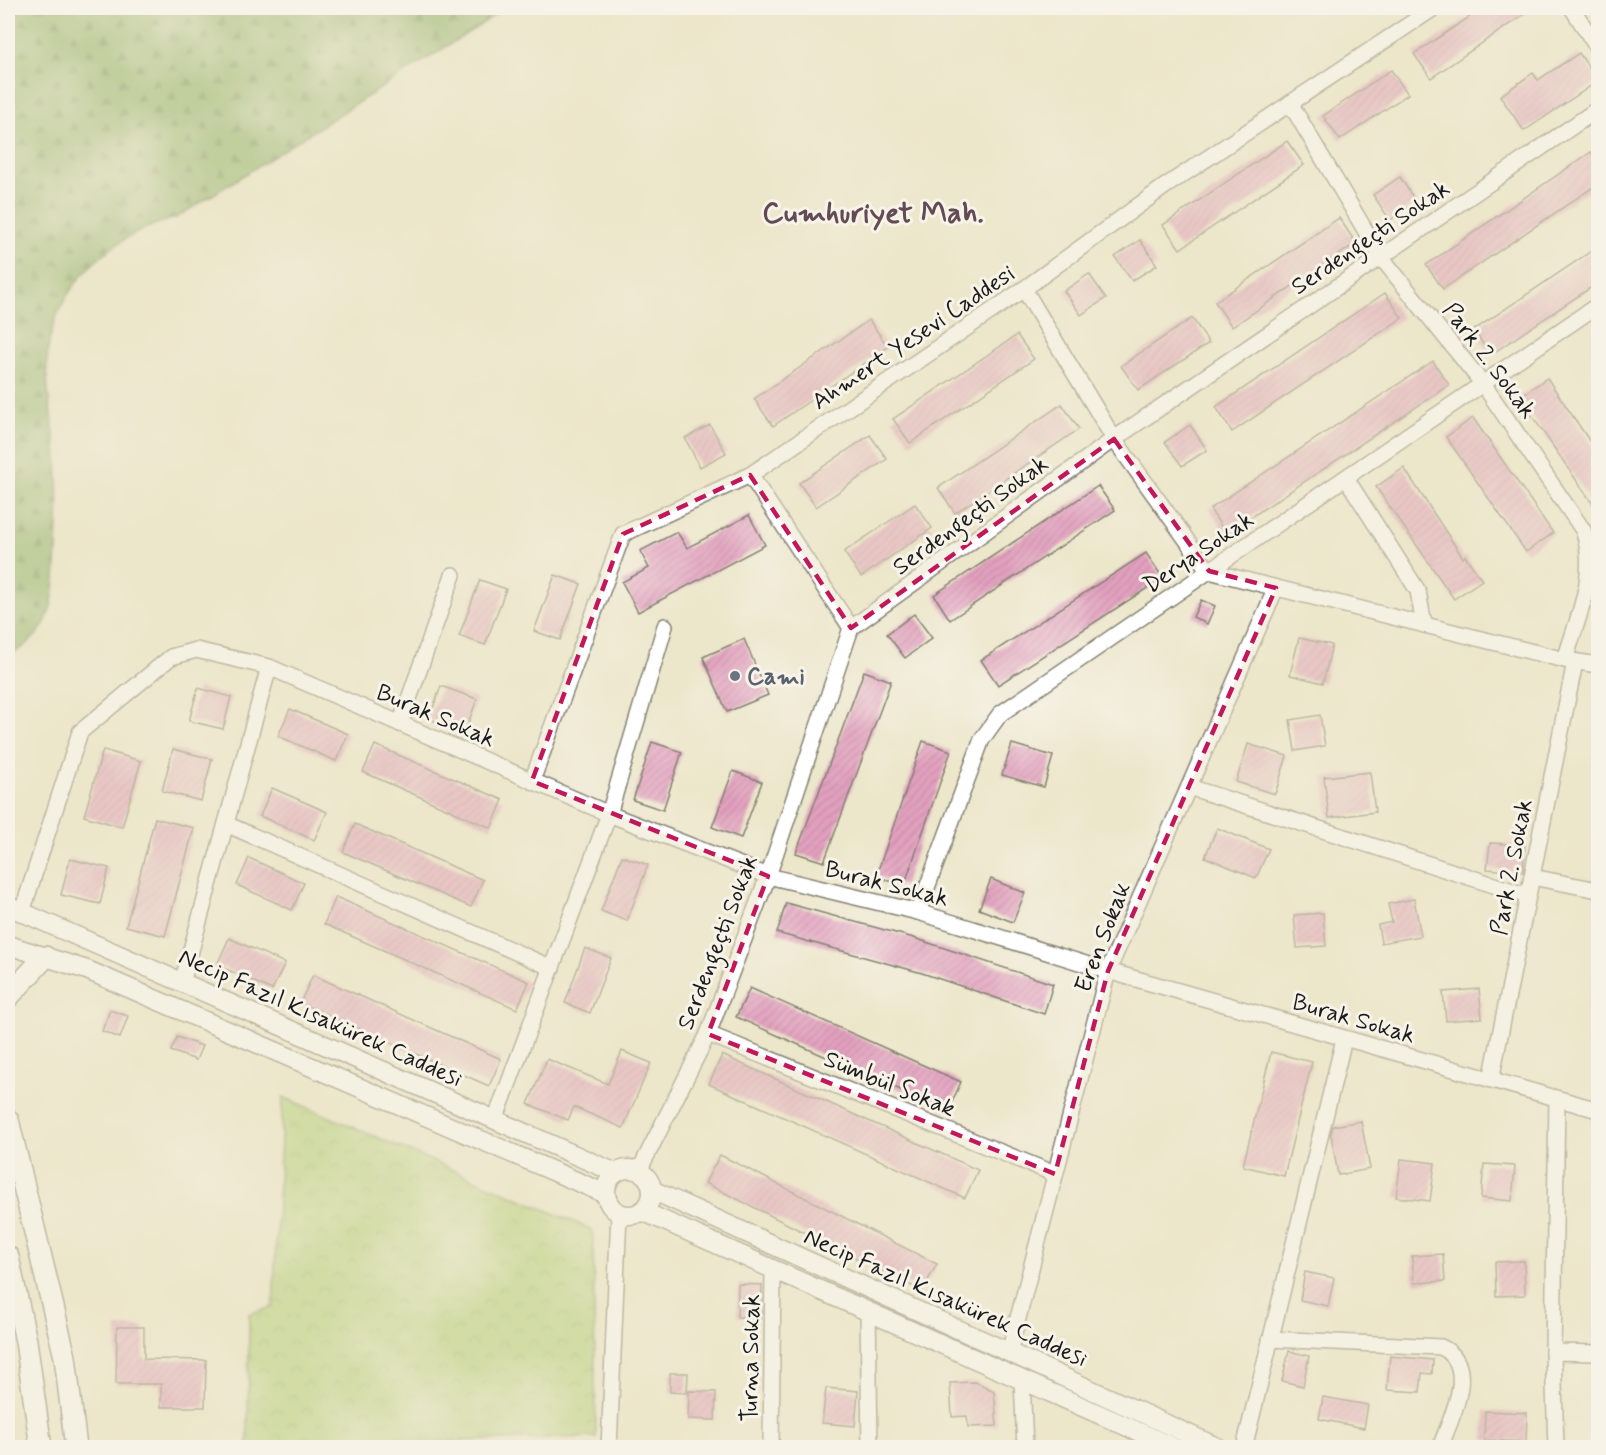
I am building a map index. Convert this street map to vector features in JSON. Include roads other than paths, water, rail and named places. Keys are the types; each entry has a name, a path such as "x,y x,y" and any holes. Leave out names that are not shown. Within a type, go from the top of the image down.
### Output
{"main road":[{"path":"8,997 45,957"},
{"path":"8,1120 64,1357 76,1448"},
{"path":"8,1257 26,1341 41,1448"}],"street":[{"name":"Ahmert Yesevi Caddesi","path":"532,781 623,534 750,475 1024,289 1164,187 1434,8"},
{"path":"1572,8 1599,49"},
{"name":"Park 2. Sokak","path":"1290,103 1381,257 1483,384 1583,530 1587,540 1589,574 1570,661 1532,877 1491,1080"},
{"name":"Serdengeçti Sokak","path":"639,1171 708,1034 768,876 851,628 1114,439 1599,109"},
{"path":"1024,289 1114,439 1209,572 1570,661 1599,665"},
{"name":"Derya Sokak","path":"918,912 982,739 992,722 1009,707 1599,306"},
{"path":"750,475 851,628"},
{"path":"1346,478 1418,591 1424,625"},
{"path":"400,724 453,575"},
{"name":"Eren Sokak","path":"1009,1353 1108,971 1276,588"},
{"path":"495,1120 609,814 665,626"},
{"name":"Burak Sokak","path":"15,909 80,732 171,657 183,651 196,650 269,667 609,814 768,876 918,912 1108,971 1599,1110"},
{"path":"182,983 269,667"},
{"path":"1189,787 1528,896"},
{"path":"226,824 552,968"},
{"path":"1532,877 1599,890"},
{"name":"Necip Fazıl Kısakürek Caddesi","path":"15,909 616,1173"},
{"name":"Necip Fazıl Kısakürek Caddesi","path":"8,945 87,970 606,1194"},
{"name":"Sümbül Sokak","path":"708,1034 1055,1174"},
{"path":"1244,1448 1344,1039"},
{"path":"1556,1448 1553,1352 1557,1099"},
{"path":"632,1169 646,1176 652,1190 648,1206 642,1211 627,1215 612,1208 606,1194 607,1185 616,1173 632,1169"},
{"name":"Necip Fazıl Kısakürek Caddesi","path":"652,1190 1219,1448"},
{"name":"Necip Fazıl Kısakürek Caddesi","path":"642,1211 1175,1448"},
{"path":"609,1448 619,1213"},
{"name":"Turna Sokak","path":"771,1448 773,1269"},
{"path":"868,1310 870,1448"},
{"path":"1270,1339 1441,1347 1448,1350 1457,1360 1461,1374 1453,1412 1440,1448"},
{"path":"1553,1352 1599,1353"},
{"path":"1022,1379 1025,1448"}],"place":[{"name":"Cami","path":"735,676"}],"district":[{"name":"Cumhuriyet Mah.","path":"873,212"}]}
